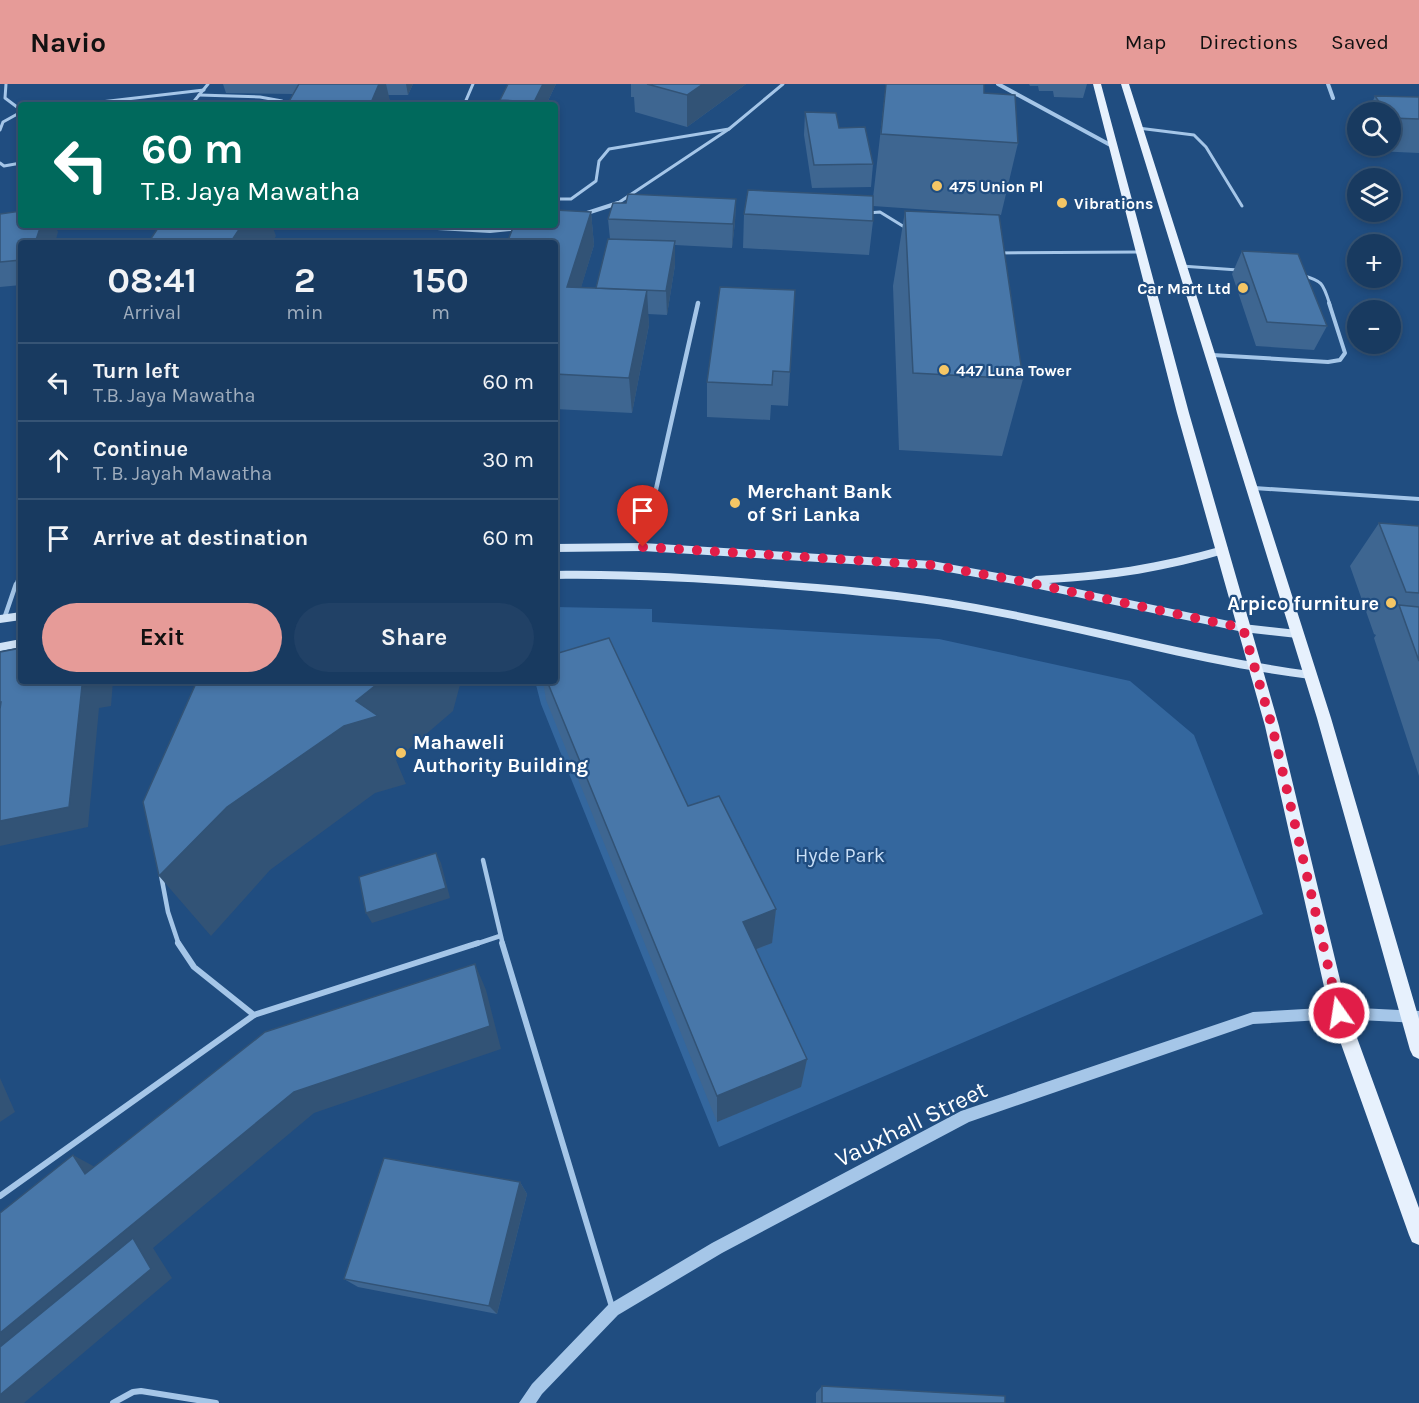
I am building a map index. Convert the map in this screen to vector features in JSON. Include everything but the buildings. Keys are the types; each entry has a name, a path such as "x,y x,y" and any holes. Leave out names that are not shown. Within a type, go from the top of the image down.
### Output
{"main road":[{"path":"1097,84 1143,252 1183,412 1272,726 1339,1013 1419,1235"},
{"path":"1125,84 1179,266 1252,487 1414,1016 1419,1050"},
{"path":"558,548 643,547 932,565 1243,628 1297,634"},
{"path":"1020,581 1086,578 1161,568 1223,550"},
{"path":"558,575 714,579 851,590 917,598 1006,614 1181,653 1310,675"},
{"path":"2,619 18,616"},
{"path":"0,646 18,643"}],"street":[{"path":"998,84 1114,148"},
{"path":"1328,84 1333,98"},
{"path":"576,216 618,203"},
{"path":"438,228 490,231 523,228"},
{"path":"643,547 698,303"},
{"name":"Vauxhall Street","path":"527,1403 537,1389 613,1310 717,1248 966,1116 1252,1018 1339,1013 1414,1016"}],"lane":[{"path":"6,84 5,98 18,109"},
{"path":"193,102 208,84"},
{"path":"465,102 473,84"},
{"path":"618,203 729,129 783,84"},
{"path":"102,102 204,90"},
{"path":"199,95 260,97 282,102"},
{"path":"0,130 3,122 18,113"},
{"path":"1138,128 1194,135 1206,147 1242,206"},
{"path":"558,199 571,199 596,181 599,161 609,150 729,129"},
{"path":"0,163 4,166 18,164"},
{"path":"857,213 880,212 909,230"},
{"path":"994,253 1143,252"},
{"path":"1179,266 1238,270"},
{"path":"1209,354 1328,362 1340,360 1345,353 1324,287 1319,280 1297,275"},
{"path":"1252,487 1419,499"},
{"path":"2,619 18,579"},
{"path":"483,861 500,936 613,1310"},
{"path":"160,868 174,939 179,948 194,967 254,1015"},
{"path":"0,1196 254,1015 500,936"},
{"path":"113,1403 133,1392 141,1391 216,1403"}],"green space":[{"name":"Hyde Park","path":"558,607 652,609 652,622 939,639 1130,681 1194,735 1263,914 719,1147 541,704 536,684 558,684"}],"place":[{"name":"475 Union Pl","path":"937,186"},
{"name":"Vibrations","path":"1062,203"},
{"name":"Car Mart Ltd","path":"1243,288"},
{"name":"447 Luna Tower","path":"944,370"},
{"name":"Merchant Bank of Sri Lanka","path":"735,503"},
{"name":"Arpico furniture","path":"1391,603"},
{"name":"Mahaweli Authority Building","path":"401,753"}],"route":[{"path":"643,547 755,552 932,565 1243,628 1272,726 1339,1013"}]}
